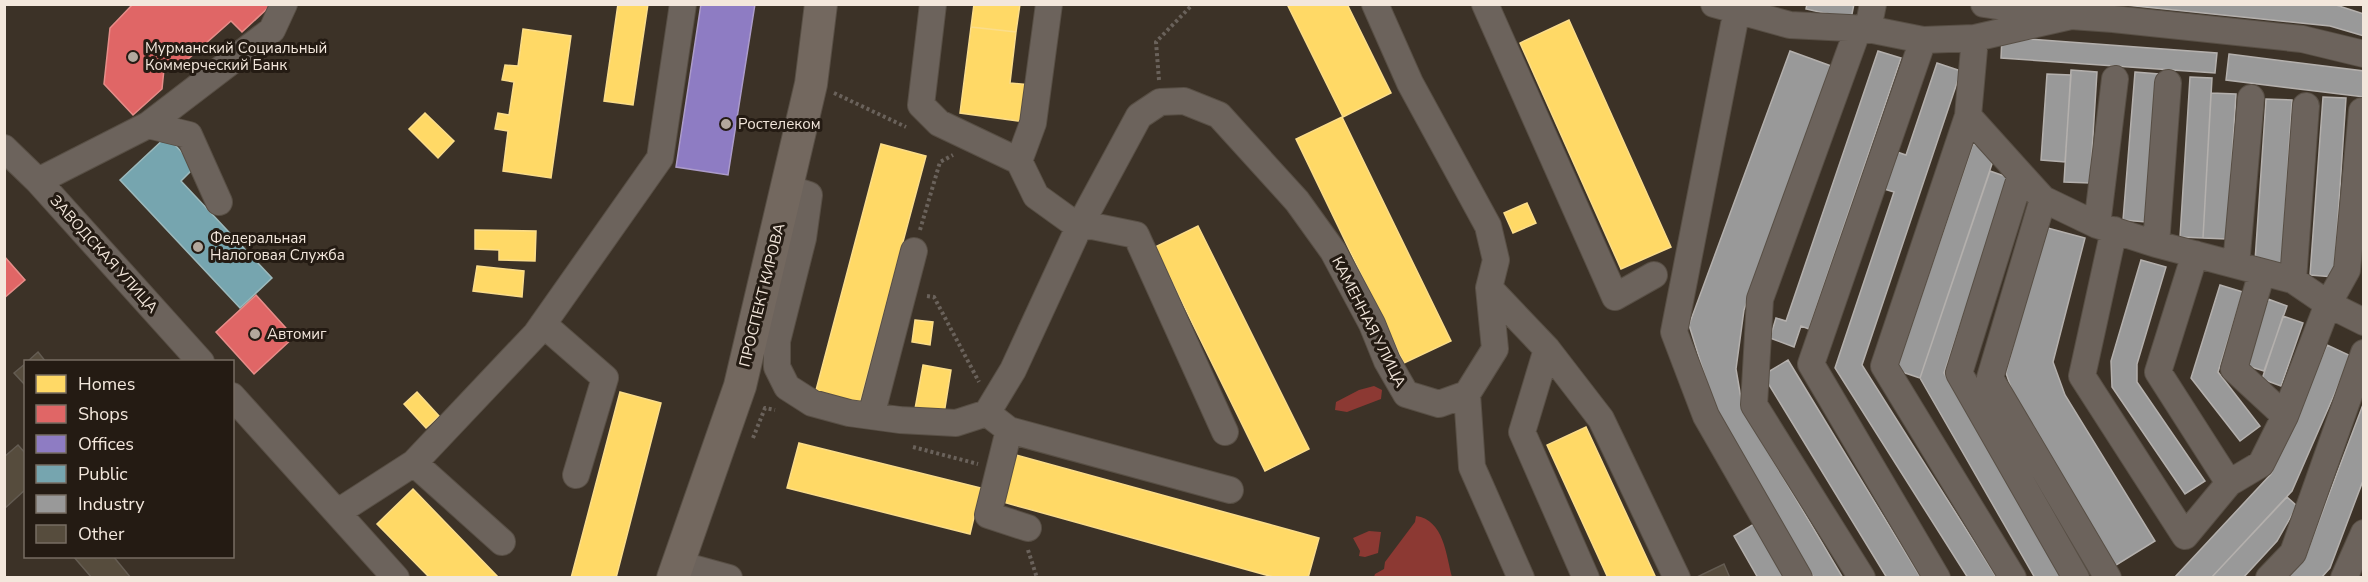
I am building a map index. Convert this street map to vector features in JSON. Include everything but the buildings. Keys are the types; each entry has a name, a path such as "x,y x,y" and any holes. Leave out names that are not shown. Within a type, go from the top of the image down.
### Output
{"main road":[{"name":"ПРОСПЕКТ КИРОВА","path":"676,571 740,386 812,84 821,4"}],"street":[{"path":"38,181 148,125 272,30 284,4"},
{"path":"338,512 414,463 536,334 660,158 683,4"},
{"path":"933,4 921,105 939,123 1019,161 1036,196 1079,227 1092,226 1136,235 1225,432"},
{"path":"1019,161 1033,123 1048,4"},
{"path":"1485,4 1615,297 1654,275"},
{"path":"1862,578 1754,405 1760,299 1873,4"},
{"path":"1984,4 2072,10 2113,18 2302,39 2364,54"},
{"path":"1383,7 1410,83 1488,226 1496,260 1489,288 1495,349 1467,394 1472,467 1521,578"},
{"path":"1799,578 1706,416 1674,332 1729,7 1792,15 1923,40 1975,38 2072,10"},
{"path":"1975,38 1968,117 1884,366 2013,578"},
{"path":"1923,40 1811,364 1937,578"},
{"path":"2115,79 2106,227 2082,376 2185,536 2229,483 2261,464 2284,416 2328,304 2347,270 2362,111"},
{"path":"2156,244 2168,83"},
{"path":"2236,265 2251,98"},
{"name":"КАМЕННАЯ УЛИЦА","path":"1160,102 1184,100 1219,115 1297,201 1333,251 1372,324 1387,361 1406,394 1438,404 1467,394"},
{"path":"788,188 809,195 803,238 777,341 777,367 787,387 812,403 849,412 900,420 956,423 985,402 1013,370 1079,227 1139,116 1160,102"},
{"path":"2293,280 2306,106"},
{"path":"1968,117 2043,199 2106,227 2156,244 2293,280 2328,304 2364,322"},
{"path":"148,125 189,135 219,202"},
{"name":"ЗАВОДСКАЯ УЛИЦА","path":"4,148 38,181 199,360"},
{"path":"2021,175 1959,373 2076,578"},
{"path":"2043,199 1990,378 2108,578"},
{"path":"871,416 914,251"},
{"path":"2195,255 2158,372 2229,483"},
{"path":"2262,272 2234,369 2284,416"},
{"path":"1489,288 1547,349 1601,419 1677,578"},
{"path":"543,324 606,378 576,475"},
{"path":"1547,349 1522,432 1586,578"},
{"path":"2269,578 2293,553 2364,353"},
{"path":"234,398 396,578"},
{"path":"985,402 1009,430 1230,490"},
{"path":"1009,430 988,515 1028,538"},
{"path":"414,463 502,542"},
{"path":"2344,578 2364,533"},
{"path":"676,571 729,578"}],"path":[{"path":"1160,102 1156,42 1193,4"},
{"path":"812,84 871,109 910,129"},
{"path":"914,251 940,162 958,153 948,148"},
{"path":"903,291 934,297 985,402"},
{"path":"1028,538 1037,578"}],"shaded area":[{"path":"1374,386 1382,390 1381,399 1347,412 1335,410 1336,402 1359,390"},
{"path":"1416,516 1433,524 1438,531 1452,577 1374,577 1384,569 1385,562 1415,522"},
{"path":"1369,531 1381,532 1378,553 1365,557 1359,556 1360,551 1353,538"}],"place":[{"name":"Мурманский Социальный Коммерческий Банк","path":"133,57"},
{"name":"Ростелеком","path":"726,124"},
{"name":"Федеральная Налоговая Служба","path":"198,247"},
{"name":"Автомиг","path":"255,334"}]}
